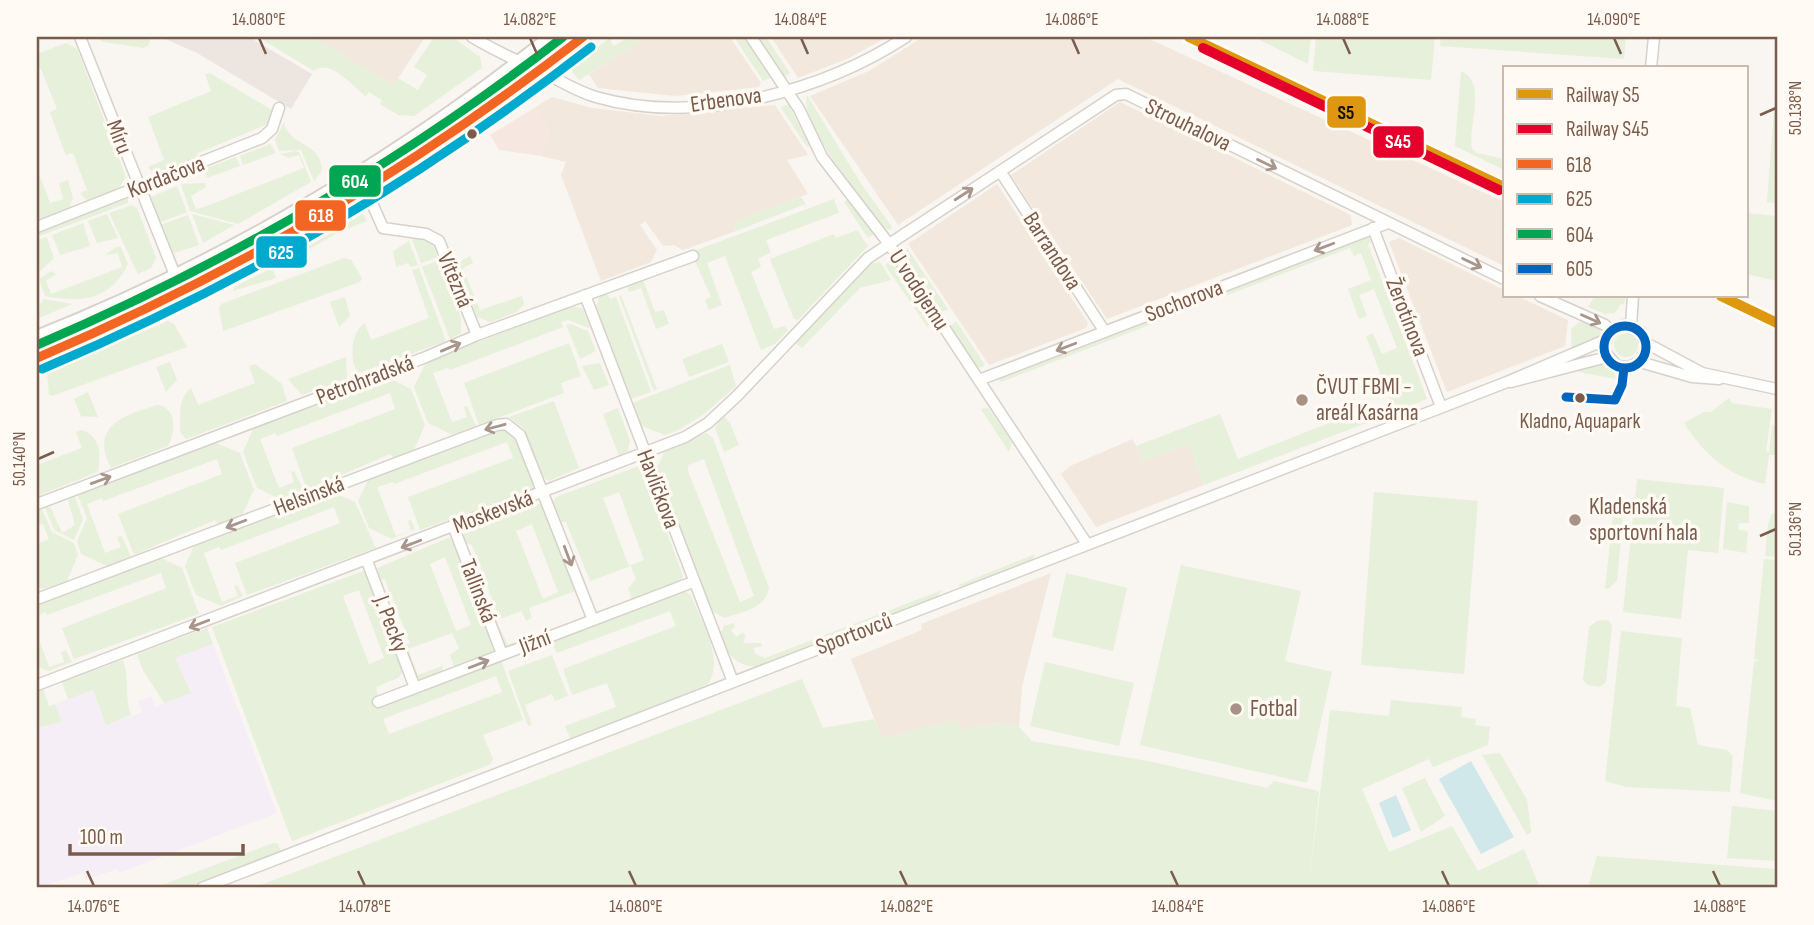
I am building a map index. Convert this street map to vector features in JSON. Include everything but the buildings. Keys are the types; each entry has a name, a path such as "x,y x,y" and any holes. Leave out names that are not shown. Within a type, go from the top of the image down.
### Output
{"main road":[{"path":"37,338 174,276 251,237 359,174 432,126 552,37"},
{"path":"37,358 183,295 367,192 442,142 583,37"}],"street":[{"name":"Míru","path":"80,37 174,276"},
{"path":"472,37 518,63 540,71"},
{"name":"U vodojemu","path":"751,37 787,90 822,157 889,244 1087,544"},
{"name":"Erbenova","path":"540,71 586,94 647,105 725,102 787,90 849,70 906,37"},
{"path":"1651,66 1654,37"},
{"name":"Strouhalova","path":"889,244 1120,93 1503,279"},
{"name":"Kordačova","path":"37,227 141,188 266,136 279,108"},
{"name":"Barrandova","path":"1000,171 1105,332"},
{"name":"Vítězná","path":"367,192 383,228 426,234 439,242 477,334"},
{"name":"Sochorova","path":"979,380 1388,223"},
{"name":"Žerotínova","path":"1373,228 1441,407"},
{"name":"Moskevská","path":"37,685 645,454 708,423 868,258 889,244"},
{"name":"Petrohradská","path":"37,504 426,357 477,334 693,256"},
{"path":"174,276 183,295"},
{"name":"Havlíčkova","path":"585,295 733,682"},
{"path":"1544,298 1605,325 1608,336 1607,357"},
{"path":"1631,326 1633,298"},
{"name":"Sportovců","path":"202,888 1507,382 1608,336 1624,325 1641,332 1646,342 1664,355 1719,379"},
{"path":"1640,362 1646,342"},
{"name":"Sportovců","path":"1507,382 1607,357 1624,368 1640,362 1692,377 1777,389"},
{"name":"Helsinská","path":"37,599 497,425 511,425 518,431 544,493"},
{"path":"544,493 593,621"},
{"name":"Tallinská","path":"454,528 502,654"},
{"name":"J. Pecky","path":"367,561 415,688"},
{"name":"Jižní","path":"378,702 693,582"}],"shaded area":[{"path":"161,37 249,37 312,74 291,109 197,53"},
{"path":"313,37 425,37 393,86"},
{"path":"648,37 730,37 761,83 759,87 675,96 598,88 589,74"},
{"path":"771,37 887,37 849,58 798,78"},
{"path":"923,37 1145,37 1503,202 1503,266 1118,79 898,225 810,96 869,71"},
{"path":"552,97 592,108 661,116 775,105 808,155 787,160 808,194 734,222 736,231 683,250 674,245 663,246 645,221 640,225 657,250 651,262 601,281 561,175 566,162 541,156 549,130 534,108"},
{"path":"1120,102 1351,215 1352,225 1107,319 1011,175"},
{"path":"534,108 549,130 541,156 499,150 490,135"},
{"path":"997,184 1088,323 1086,328 989,365 908,244"},
{"path":"1399,238 1503,290 1503,298 1521,298 1568,320 1565,346 1447,392 1389,242"},
{"path":"1133,439 1142,461 1189,444 1204,485 1096,527 1061,474 1070,466"},
{"path":"1051,573 1022,686 1019,727 998,723 961,730 957,720 882,738 851,659 922,630 921,624"},
{"path":"213,644 277,813 119,873 117,869 86,880 83,873 37,888 37,728 62,722 55,704 93,689 106,725 142,712 138,701 151,696 155,707 190,693 175,658"}],"green space":[{"path":"93,37 151,37 148,46 143,48 104,42"},
{"path":"258,37 313,37 393,85 398,78 418,90 427,75 414,67 434,37 452,37 480,57 482,68 414,116 398,115 380,104 382,100 369,92 366,96 334,71 320,68 314,71"},
{"path":"610,37 616,37 610,41 614,46 629,37 648,37 579,80 571,70"},
{"path":"734,37 745,37 770,78 763,81"},
{"path":"757,37 766,37 790,73 784,77"},
{"path":"1254,37 1311,37 1308,64"},
{"path":"1316,37 1435,37 1431,80 1313,71"},
{"path":"1441,37 1626,37 1624,59 1440,46"},
{"path":"66,43 77,49 126,177 118,190 88,201 80,193 87,190 73,153 66,155 64,151 50,112 57,109 41,69 37,70 37,54"},
{"path":"1777,70 1777,203 1767,202"},
{"path":"1461,71 1469,77 1475,95 1472,149 1477,153 1503,159 1503,170 1455,146"},
{"path":"210,73 272,110 268,124 198,153 195,160 156,176 148,167 164,160 148,117 211,91 205,74"},
{"path":"512,76 517,79 443,134 439,129"},
{"path":"807,95 860,182 892,227 890,230 885,228 823,144 807,108"},
{"path":"788,104 810,146 807,147 781,108"},
{"path":"284,122 292,136 317,154 322,171 314,181 301,150 279,151 275,140"},
{"path":"270,144 276,153 243,165 240,156"},
{"path":"299,152 311,182 238,224 190,211 181,184 205,183 206,187 191,196 196,209 204,207 304,168 299,155 289,158 280,154"},
{"path":"236,157 240,166 207,178 204,169"},
{"path":"397,157 402,159 401,162 315,215 211,272 209,266"},
{"path":"37,168 50,203 63,199 59,183 68,180 73,198 69,208 37,221"},
{"path":"177,186 187,212 159,223 151,197"},
{"path":"801,197 806,204 736,231 733,222"},
{"path":"128,198 128,203 37,237 37,232"},
{"path":"834,199 839,213 766,240 771,253 758,258 761,267 751,272 774,329 784,326 788,330 775,344 761,350 725,256 707,263 722,305 709,310 705,300 711,297 691,252"},
{"path":"849,199 875,233 868,238 844,202"},
{"path":"132,205 137,208 156,258 151,268 138,274 109,213"},
{"path":"1748,213 1777,216 1777,281 1748,274"},
{"path":"107,214 118,238 97,243 88,221"},
{"path":"192,214 234,225 203,243"},
{"path":"363,214 367,221 337,233 281,266 280,263"},
{"path":"188,215 199,245 174,253 169,249 160,225"},
{"path":"83,223 90,246 60,255 52,235"},
{"path":"857,230 868,246 798,320 794,319 770,259 834,234 836,238"},
{"path":"1367,236 1373,241 1368,244 1427,399 1395,412 1366,336 1373,333 1382,354 1397,348 1374,289 1359,295 1367,316 1359,319 1348,289 1371,280 1361,253 1354,256 1350,248 1001,382 998,379"},
{"path":"47,237 54,258 37,274 37,240"},
{"path":"419,238 433,245 438,257 421,263 412,240"},
{"path":"409,241 418,265 411,267 408,263 396,267 393,251"},
{"path":"116,247 121,247 128,264 112,286 82,299 45,296 39,279 51,271 56,274 46,281 51,294 122,267 118,253 105,255"},
{"path":"907,248 948,309 940,313 903,255"},
{"path":"470,256 473,263 463,268 480,310 522,296 524,304 517,312 490,322 477,317 457,267 459,262"},
{"path":"344,258 351,260 362,278 360,282 223,331 219,308 221,304"},
{"path":"892,259 931,318 928,328 885,265"},
{"path":"439,260 461,318 461,333 450,339 422,267"},
{"path":"880,262 891,280 860,288 802,348 794,342 869,264"},
{"path":"272,268 276,278 233,291 234,287"},
{"path":"419,268 446,341 359,373 352,354 354,339 365,323 371,340 429,318 412,270"},
{"path":"643,280 655,312 664,310 669,324 656,329 641,288 629,292 627,286"},
{"path":"160,291 161,297 37,351 37,345"},
{"path":"607,294 610,299 616,297 651,392 630,399 596,307 599,297"},
{"path":"621,295 657,389 654,391 619,296"},
{"path":"345,297 350,316 339,327 330,302"},
{"path":"1594,298 1626,298 1624,305 1621,304 1615,313 1605,314 1588,307"},
{"path":"44,299 72,304 37,319 37,308"},
{"path":"573,306 583,309 591,329 568,320 561,322 563,327 450,370 448,368 433,373 452,422 467,417 464,407 467,406 476,426 453,435 428,423 414,387 426,362"},
{"path":"1583,319 1600,327 1601,336 1572,350 1571,329"},
{"path":"168,321 174,324 187,347 52,396 49,394 47,372"},
{"path":"956,321 985,365 979,368 975,365 950,327"},
{"path":"566,325 588,331 596,351 580,359"},
{"path":"1626,333 1635,336 1638,345 1635,354 1626,357 1617,354 1614,345 1617,336"},
{"path":"569,343 581,376 561,383 564,393 479,425 464,383"},
{"path":"722,344 729,362 689,377 682,359"},
{"path":"346,357 347,379 302,395 288,379"},
{"path":"170,362 177,380 166,392 156,367"},
{"path":"1604,362 1613,368 1616,379 1578,372 1576,368"},
{"path":"600,363 609,385 594,390 582,366"},
{"path":"255,364 282,384 287,401 186,439 180,432 181,408 187,392 191,388 198,405 255,383 249,366"},
{"path":"730,365 736,386 703,415 665,435 641,426 632,403"},
{"path":"386,377 411,389 425,425 414,450 393,458 390,454 307,490 292,448 395,409 390,393 277,436 275,433 260,439 279,488 294,482 291,472 294,471 304,491 282,500 257,488 243,452 254,427"},
{"path":"88,392 98,417 81,416 74,399"},
{"path":"1729,398 1732,403 1772,409 1766,451 1769,452 1772,425 1777,426 1777,455 1769,455 1765,484 1740,475 1718,462 1684,423 1704,412 1711,412"},
{"path":"554,401 579,468 549,481 543,477 524,429 509,417"},
{"path":"157,405 168,410 173,421 168,446 111,468 105,453 104,441 107,432 123,418"},
{"path":"1372,406 1377,419 1204,485 1189,444 1142,461 1136,446 1220,414 1238,459"},
{"path":"618,408 630,441 628,451 619,456 603,414"},
{"path":"988,408 1012,442 1009,452 981,409"},
{"path":"723,416 730,423 739,445 724,452 715,428"},
{"path":"502,427 514,431 535,484 533,489 420,530 408,497 513,458 507,442 394,484 393,482 377,487 396,536 408,532 392,539 369,528 358,501 370,476"},
{"path":"82,430 93,437 98,447 98,472 37,496 37,465 82,448 76,432"},
{"path":"706,433 713,438 769,588 763,600 752,609 724,618 710,610 657,469 664,452","holes":["704,459 754,596 740,602 688,471 688,465"]},
{"path":"214,442 240,453 254,490 242,515 218,524 215,520 134,555 118,514 222,474 217,459 103,501 102,498 87,504 105,553 121,547 117,537 122,536 131,557 107,566 81,554 77,541 87,518 77,494"},
{"path":"639,466 644,470 683,576 679,584 633,602 628,588 636,580 631,566 590,581 566,522 558,522 551,505 556,497","holes":["619,492 644,560 629,566 603,498"]},
{"path":"1637,479 1724,488 1718,553 1688,550 1681,619 1623,612"},
{"path":"330,491 355,502 376,548 247,595 235,563 340,523 334,507 221,550 219,547 204,553 222,602 238,596 234,586 237,585 243,596 221,606 196,595 185,566 196,541"},
{"path":"1374,492 1478,501 1464,674 1361,665"},
{"path":"74,495 83,519 74,540 54,530 44,505 51,508 62,533 75,525 68,500"},
{"path":"1727,502 1749,506 1749,523 1739,523 1738,530 1748,531 1746,553 1723,549"},
{"path":"543,504 578,590 529,608 532,618 526,621 522,611 496,620 508,645 531,636 527,642 508,648 502,645 491,618 498,615 485,580 477,582 476,579 483,575 472,545 462,542 467,531","holes":["532,524 558,592 543,599 516,531"]},
{"path":"41,507 52,532 74,543 78,555 67,581 44,589 37,588 37,544 49,539 43,524 37,526 37,508"},
{"path":"1772,513 1777,513 1777,557 1765,556 1768,524"},
{"path":"1613,517 1623,518 1617,581 1608,589 1605,588"},
{"path":"411,520 415,529 411,531 408,521"},
{"path":"448,538 454,539 495,649 492,655 455,669 450,655 459,648 452,633 408,649 418,675 442,666 444,674 423,681 415,676 402,646 410,643 385,580 376,577 375,569","holes":["445,557 471,625 456,631 430,564"]},
{"path":"1035,554 1032,560 962,588 958,585"},
{"path":"157,556 182,568 199,614 74,659 62,628 166,588 161,573 47,615 46,612 37,616 37,601"},
{"path":"1764,559 1777,560 1777,801 1740,793 1754,662 1760,660 1754,659"},
{"name":"Fotbal","path":"1181,565 1301,591 1285,661 1332,672 1307,783 1140,745"},
{"path":"366,570 404,671 398,678 376,687 379,704 501,660 523,720 483,735 493,759 491,764 292,841 212,627","holes":["359,590 384,658 369,664 343,596","496,676 502,692 389,734 383,719"]},
{"path":"1066,573 1127,588 1113,651 1052,637"},
{"path":"682,590 691,595 710,639 714,663 708,684 574,740 570,738 565,726 616,707 607,683 572,695 563,669 676,626 670,611 557,653 550,640"},
{"path":"942,590 937,597 757,667 743,664 733,658 720,635 724,626 733,623 735,627 731,630 736,637 742,633 746,635 743,643 761,643 762,646 754,648 755,654 765,658"},
{"path":"1608,620 1612,626 1606,682 1600,687 1588,685 1583,680 1589,627 1597,621"},
{"path":"207,628 213,644 175,658 191,693 164,703 143,670 137,654"},
{"path":"1621,631 1682,638 1676,706 1690,708 1698,745 1727,750 1733,756 1730,792 1626,787 1605,781"},
{"path":"37,634 49,667 64,662 61,652 66,650 72,662 48,671 37,666"},
{"path":"552,655 568,696 555,701 552,694 525,705 532,725 528,726 508,671"},
{"path":"123,660 131,715 106,725 93,690 68,699 62,682"},
{"path":"1045,662 1134,683 1119,746 1030,726"},
{"path":"802,679 823,728 874,719 882,738 957,720 961,730 998,723 1019,727 1032,741 1153,762 1267,788 1274,781 1319,791 1309,885 1330,710 1389,716 1391,700 1462,707 1461,717 1476,719 1475,725 1490,727 1488,745 1433,767 1429,759 1362,789 1389,852 1452,826 1478,871 1524,849 1540,888 253,888"},
{"path":"43,689 49,706 55,704 62,722 37,728 37,692"},
{"path":"1500,753 1527,800 1531,832 1527,835 1482,755"},
{"path":"1425,778 1445,816 1421,832 1402,788"},
{"path":"1732,806 1777,811 1777,861 1727,858"},
{"path":"273,843 278,844 281,852 185,888 154,888"},
{"path":"1597,856 1777,869 1777,888 1588,888"}],"water":[{"path":"1471,761 1514,837 1481,854 1439,779"},
{"path":"1396,795 1411,830 1393,838 1379,803"}],"rail line":[{"name":"S5","path":"1189,37 1503,187"},
{"name":"S45","path":"1203,48 1499,190"},
{"name":"S5","path":"1725,298 1777,323"}],"transit line":[{"name":"604","path":"37,345 176,280 310,208 439,127 563,37"},
{"name":"618","path":"37,358 183,290 320,215 453,132 583,37"},
{"name":"625","path":"42,369 189,301 327,226 460,142 591,47"},
{"name":"605","path":"1625,326 1640,332 1646,347 1640,362 1625,368 1610,362 1604,347 1610,332 1625,326"},
{"name":"605","path":"1566,397 1615,400 1622,385 1624,368"}],"place":[{"name":"Kladno, Aquapark","path":"1580,398"},
{"name":"ČVUT FBMI - areál Kasárna","path":"1302,400"},
{"name":"Kladenská sportovní hala","path":"1575,520"},
{"name":"Fotbal","path":"1236,709"}]}
